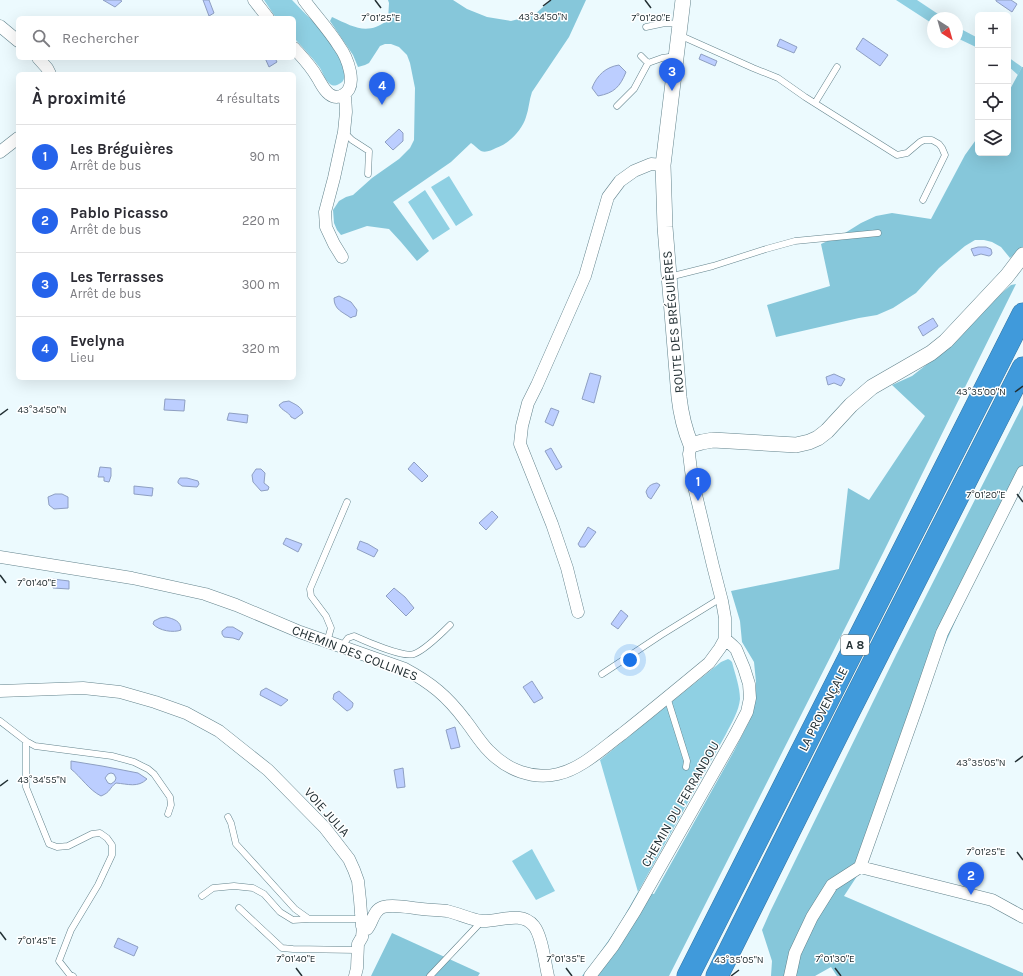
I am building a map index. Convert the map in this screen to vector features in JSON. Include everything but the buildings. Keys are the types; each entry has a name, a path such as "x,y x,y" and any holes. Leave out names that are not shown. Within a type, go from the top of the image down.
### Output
{"highway":[{"name":"LA PROVENÇALE","path":"688,976 1023,314"},
{"name":"LA PROVENÇALE","path":"717,976 846,717 1023,368"}],"street":[{"path":"254,0 266,16"},
{"path":"296,50 331,96 342,96 349,90 351,84 349,67 340,46 304,0"},
{"name":"ROUTE DES BRÉGUIÈRES","path":"683,0 663,165 665,227 680,413 690,445 689,454 692,478 726,618 725,639"},
{"path":"0,26 16,39"},
{"path":"40,60 49,72"},
{"path":"342,257 326,227 325,212 344,132 346,112 345,94"},
{"path":"0,152 16,140"},
{"path":"578,612 567,568 552,524 520,444 522,426 528,403 585,276 608,197 620,181 634,171 651,164 663,165"},
{"path":"690,445 713,440 796,445 818,438 872,387 931,353 946,341 1007,276 1023,255"},
{"path":"790,976 795,953 812,917 832,885 860,867 942,633 1023,472"},
{"name":"CHEMIN DES COLLINES","path":"0,556 132,578 205,594 236,605 300,632 405,669 422,678 449,700 488,751 497,759 512,768 531,775 545,776 559,774 572,769 598,752 709,663 725,639"},
{"name":"CHEMIN DU FERRANDOU","path":"590,976 613,946 635,911 747,712 750,698 749,684 746,674 736,649 725,639"},
{"name":"VOIE JULIA","path":"0,691 83,688 120,692 186,713 219,731 268,770 325,828 349,859 358,881 362,924"},
{"path":"860,867 992,900 1023,917"},
{"path":"362,924 367,928 376,912 381,907 393,906 447,911 482,921 521,918 534,926 539,935 548,976"},
{"path":"355,976 357,968 358,944 362,937 362,924"}],"lane":[{"path":"646,27 665,23 680,29 753,68 778,78 897,155 907,153 924,140 932,140 939,144 945,155 923,200"},
{"path":"641,56 648,63"},
{"path":"617,106 634,89 648,63 662,58 676,56"},
{"path":"815,103 837,67"},
{"path":"344,132 352,140 369,151 368,174"},
{"path":"669,277 713,266 795,241 878,233"},
{"path":"327,642 331,628 326,616 311,596 310,589 347,502"},
{"path":"602,674 661,635 722,598"},
{"path":"342,646 348,638 354,636 402,654 412,655 421,650 450,625"},
{"path":"667,697 687,761 686,767"},
{"path":"0,721 26,742 35,746 112,756 134,762 148,769 154,774 170,797 171,805 168,814"},
{"path":"26,742 26,787 49,844 58,847 68,846 92,834 100,833 107,838 112,845 112,855 98,885 71,930 59,961 73,976"},
{"path":"228,817 236,844 295,909 309,919"},
{"path":"202,896 213,888 234,886 252,888 264,894 280,912 293,920 309,919 362,924"},
{"path":"239,908 282,948 358,950"},
{"path":"430,976 482,921"}],"shaded area":[{"path":"103,0 120,0 122,1 115,7"},
{"path":"203,0 209,0 214,13 209,16"},
{"path":"264,0 292,0 314,22 333,46 343,66 343,81 334,86 331,85 317,64 296,40 296,16 275,16"},
{"path":"388,0 453,0 467,9 487,17 511,21 534,15 551,0 586,0 569,37 532,92 524,122 515,136 501,146 483,152 471,143 451,162 393,202 429,251 417,261 389,229 367,226 341,235 334,223 333,210 339,201 353,195 372,178 399,159 410,148 414,140 415,88 407,55 399,47 391,44 385,44 380,46 369,63 358,67 353,55 330,21 332,17 354,27 367,29 373,28 388,20"},
{"path":"896,0 917,0 935,12 927,12 927,20"},
{"path":"996,0 1011,0 1017,4 1012,12"},
{"path":"963,30 975,36 975,47 963,41"},
{"path":"863,38 888,55 880,66 856,49"},
{"path":"780,39 797,47 794,53 777,46"},
{"path":"701,54 717,61 715,66 699,59"},
{"path":"1011,59 1022,67 1018,75 1011,69"},
{"path":"266,60 276,60 277,62 269,67"},
{"path":"619,65 626,72 619,85 612,91 598,96 592,88 596,79 602,72"},
{"path":"1023,67 1023,247 1010,258 1001,247 992,242 975,240 965,246 939,268 916,293 893,308 877,315 776,337 767,305 830,286 821,244 876,216 892,213 931,219 965,155 975,141 975,156 1011,156 1011,87"},
{"path":"399,129 403,133 403,141 393,150 385,142"},
{"path":"449,176 473,215 456,226 431,187"},
{"path":"425,190 450,229 433,240 408,202"},
{"path":"986,247 991,249 991,255 981,254 974,256 971,249"},
{"path":"1016,284 883,553 669,976 582,976 618,927 638,892 654,894 749,722 755,703 756,682 754,662 742,642 740,621 731,591 839,569 848,488 869,500 925,416 892,385 912,376 939,355 1003,292 1011,285"},
{"path":"339,296 351,302 357,310 356,316 351,318 337,308 334,298"},
{"path":"933,318 938,326 923,336 918,327"},
{"path":"590,373 601,376 594,403 582,399"},
{"path":"834,374 845,379 841,386 834,383 828,385 826,377"},
{"path":"165,399 185,400 184,411 164,410"},
{"path":"289,401 299,407 303,413 295,419 279,405 283,402"},
{"path":"1023,405 1023,468 939,658 867,861 844,896 1023,973 1023,976 837,976 831,967 815,976 771,976 772,961 762,930 896,655"},
{"path":"551,408 559,411 553,426 545,422"},
{"path":"229,413 248,415 247,423 227,420"},
{"path":"551,448 562,467 556,470 545,451"},
{"path":"414,462 428,476 422,482 408,469"},
{"path":"100,467 111,468 109,482 104,481 104,477 98,477"},
{"path":"256,469 261,469 265,473 264,483 269,487 268,490 261,491 253,482 252,475"},
{"path":"180,478 198,481 199,484 197,487 182,486 178,483"},
{"path":"657,483 660,485 651,499 648,497 646,492 650,486"},
{"path":"134,486 153,488 152,496 134,494"},
{"path":"55,494 62,494 68,497 68,508 54,509 49,505 48,497"},
{"path":"492,511 498,517 486,530 479,523"},
{"path":"588,527 596,532 585,547 580,547 578,544"},
{"path":"286,538 302,544 298,552 283,544"},
{"path":"360,541 378,550 374,557 357,549"},
{"path":"53,579 69,581 69,589 53,588"},
{"path":"394,588 405,597 414,608 406,616 386,596"},
{"path":"621,610 628,616 618,629 611,624"},
{"path":"166,617 178,622 181,630 167,631 153,624 154,621"},
{"path":"227,627 233,627 243,633 239,640 224,637 222,631"},
{"path":"728,659 732,662 739,690 740,699 736,713 726,734 638,892 600,760 721,662"},
{"path":"532,681 543,698 534,703 523,687"},
{"path":"266,688 288,700 281,706 260,695 261,691"},
{"path":"339,691 353,703 352,708 347,711 333,699 334,694"},
{"path":"455,727 460,747 451,749 446,730"},
{"path":"71,761 138,773 147,779 140,784 129,785 116,783 107,793 101,796 71,769","holes":["108,774 114,774 116,778 115,781 111,784 108,783 105,778"]},
{"path":"403,768 405,787 397,788 394,770"},
{"path":"532,849 555,891 536,900 512,861"},
{"path":"392,933 480,973 478,976 371,976"},
{"path":"118,938 138,947 134,956 114,947"}],"place":[{"name":"Les Terrasses","path":"672,91"},
{"name":"Evelyna","path":"382,105"},
{"name":"Les Bréguières","path":"698,501"},
{"name":"Pablo Picasso","path":"971,895"}]}
